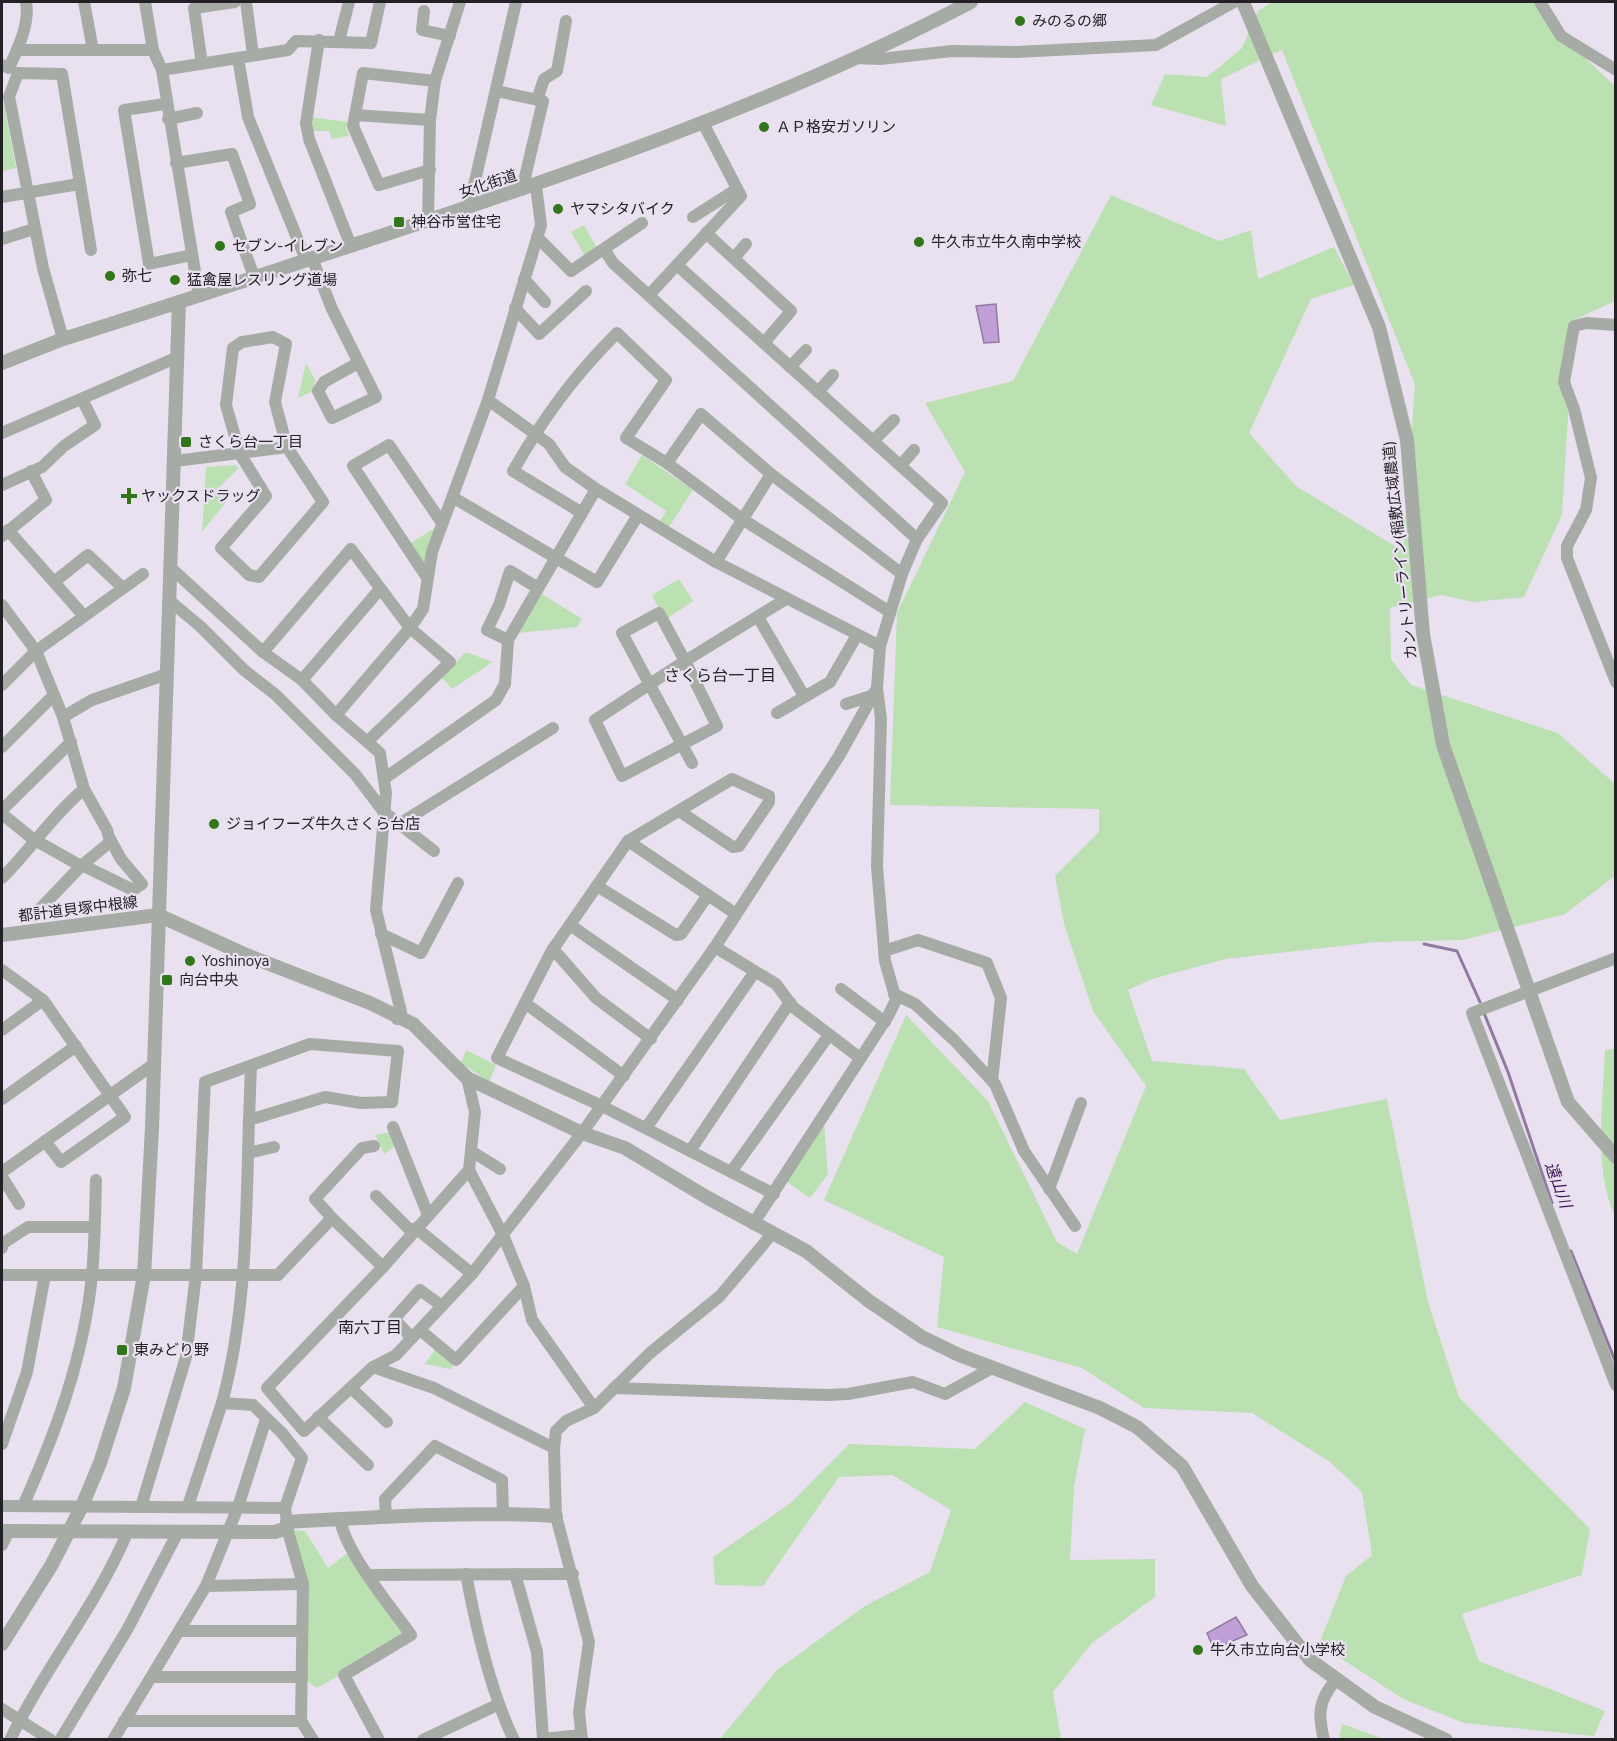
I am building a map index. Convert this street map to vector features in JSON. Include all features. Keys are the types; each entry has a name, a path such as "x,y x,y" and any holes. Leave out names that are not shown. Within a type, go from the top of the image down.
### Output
{"street":[{"path":"2,65 9,69 17,50 28,14 26,2"},
{"path":"84,2 93,50"},
{"path":"145,2 153,50 162,70 165,104 199,296"},
{"path":"202,64 194,8 235,2"},
{"path":"246,2 253,55"},
{"path":"339,41 348,2"},
{"path":"162,70 288,50 296,41 371,43 380,2"},
{"path":"428,221 430,120 435,81 460,2"},
{"path":"469,207 516,2"},
{"name":"女化街道","path":"5,358 536,186 703,123 853,58 970,2"},
{"path":"853,58 879,60 952,51 1016,52 1156,45 1233,2"},
{"name":"カントリーライン(稲敷広域農道)","path":"1243,2 1379,327 1407,440 1422,634 1443,745 1568,1102 1616,1157"},
{"path":"1540,2 1561,36 1616,70"},
{"path":"424,12 422,30 450,36"},
{"path":"537,100 544,79 557,71 567,21"},
{"path":"319,40 306,123 309,139 351,246"},
{"path":"17,50 153,50"},
{"path":"238,58 248,117 309,259 376,397 332,418 318,391 324,382 358,363"},
{"path":"63,339 42,268 9,97 18,73 62,74 92,250"},
{"path":"430,170 379,185 353,126 363,74 435,81"},
{"path":"496,91 543,101 522,190"},
{"path":"165,104 124,110 149,264 192,255"},
{"path":"168,119 196,113"},
{"path":"355,115 430,120"},
{"path":"649,295 741,196 703,123"},
{"path":"176,163 232,154 250,204 231,212 255,277"},
{"path":"2,196 79,184"},
{"path":"336,715 410,628 423,609 426,576 442,523 454,498 469,447 488,400 542,225 536,186"},
{"path":"693,217 737,189"},
{"path":"537,237 571,271 642,223"},
{"path":"2,239 34,230"},
{"path":"706,233 791,311 764,343"},
{"path":"734,258 746,244"},
{"path":"604,249 613,263 917,539"},
{"path":"676,265 942,503 917,539 902,574 880,646 875,692 881,719 877,867 884,951 896,1000 885,1022 860,1058 807,1145 753,1224"},
{"path":"524,279 545,302"},
{"path":"515,308 539,334 586,291"},
{"path":"2,1644 51,1566 82,1506 100,1463 124,1388 144,1275 154,1064 179,302"},
{"path":"1616,325 1587,323 1574,326 1564,382 1583,442 1590,478 1586,510 1567,546 1567,558 1616,682"},
{"path":"582,513 513,471 533,435 578,372 616,333 666,380 626,438 667,463 742,519 890,612"},
{"path":"273,337 286,344 275,402 287,447 323,502 259,577 249,575 221,548 266,496 240,454 226,405 232,348 242,342 273,337"},
{"path":"790,367 806,350"},
{"path":"2,433 178,357"},
{"path":"818,392 833,375"},
{"path":"2,485 42,467 64,446 95,425 82,399"},
{"path":"488,400 533,435 549,444 565,466 596,489 716,562 880,646"},
{"path":"667,463 701,414 771,474 902,574"},
{"path":"873,441 894,420"},
{"path":"426,576 352,466 389,445 442,523"},
{"path":"175,461 287,447"},
{"path":"901,465 914,450"},
{"path":"31,471 46,500 5,533 84,616"},
{"path":"716,562 771,474"},
{"path":"385,778 496,700 505,684 508,640 596,489"},
{"path":"454,498 597,582 638,515"},
{"path":"263,652 351,549 410,628 450,662 368,741"},
{"path":"54,582 88,555 123,588"},
{"path":"171,568 263,652 302,680 336,715 380,753 385,778 376,910 401,1012 398,1019"},
{"path":"508,640 487,630 499,605 510,571 538,588"},
{"path":"2,685 36,651 143,574"},
{"path":"302,680 380,589"},
{"path":"692,763 681,745 648,686 622,633 659,613 686,661 717,726 681,745 622,776 595,720 648,686 686,661 786,599"},
{"path":"170,602 201,627 244,670 276,695 355,774 384,812 434,851"},
{"path":"2,605 36,651 63,717 71,742 84,789 121,859 142,884 133,890 33,839 2,812 71,742"},
{"path":"758,617 804,696"},
{"path":"777,713 830,681 857,635"},
{"path":"63,717 92,700 167,674"},
{"path":"846,704 875,692"},
{"path":"469,1170 414,1230 384,1267 267,1388 304,1431 373,1367 396,1355 472,1274 582,1133 715,946 839,756 875,692"},
{"path":"2,747 54,695"},
{"path":"399,824 553,728"},
{"path":"679,811 733,847 739,846 769,802 769,796 732,779 628,841 553,950 497,1058 602,1106 774,1194"},
{"path":"2,878 29,850 33,839 65,805 84,789"},
{"path":"39,910 82,866 108,844 110,839"},
{"path":"628,841 736,914"},
{"path":"381,934 421,953 458,883"},
{"path":"597,886 676,935 681,934 708,895"},
{"path":"158,915 244,954 370,1003 398,1019 413,1024 467,1078 582,1133 625,1148 753,1224 806,1251 869,1301 922,1337 992,1368 1100,1408 1137,1427 1182,1466 1252,1587 1283,1629 1310,1660 1335,1682 1402,1722 1446,1740"},
{"name":"都計道貝塚中根線","path":"2,935 158,915"},
{"path":"570,925 678,1000"},
{"path":"884,951 918,940 987,963 1001,998 992,1080"},
{"path":"715,946 754,973 776,984 790,1002 860,1058"},
{"path":"553,950 596,998 651,1039"},
{"path":"1616,958 1472,1013 1616,1385"},
{"path":"2,970 43,1000 125,1117 61,1162 45,1141"},
{"path":"646,1128 754,973"},
{"path":"841,989 885,1022"},
{"path":"894,994 915,1004 992,1080 1024,1151 1074,1227"},
{"path":"2,1030 43,1000"},
{"path":"690,1151 790,1002"},
{"path":"525,1003 624,1076"},
{"path":"731,1172 829,1035"},
{"path":"141,1507 186,1357 196,1274 205,1082 310,1044 398,1051 392,1102 361,1103 325,1097 249,1120"},
{"path":"2,1099 76,1046"},
{"path":"2,1173 154,1064"},
{"path":"188,1506 235,1356 243,1276 251,1066"},
{"path":"467,1078 475,1112 469,1170 503,1235 524,1286 532,1320 594,1408"},
{"path":"1049,1189 1081,1103"},
{"path":"393,1127 428,1215"},
{"path":"374,1146 362,1148 315,1199 384,1267"},
{"path":"248,1153 274,1147"},
{"path":"471,1151 500,1169"},
{"path":"2,1178 19,1204"},
{"path":"23,1506 46,1455 69,1391 81,1344 92,1275 96,1180"},
{"path":"376,1196 414,1230 472,1274"},
{"path":"2,1275 278,1275 332,1218"},
{"path":"2,1248 2,1244 28,1227 94,1227"},
{"path":"515,1574 537,1652 543,1739 582,1737 579,1712 589,1642 556,1516 554,1448 556,1431 566,1421 594,1408 650,1353 720,1296 772,1234"},
{"path":"2,1444 27,1372 45,1275"},
{"path":"442,1306 420,1290 394,1319 456,1360 524,1286"},
{"path":"373,1367 434,1388 554,1448"},
{"path":"614,1388 826,1395 848,1394 913,1382 945,1394 992,1368"},
{"path":"351,1388 387,1422"},
{"path":"222,1403 253,1405 282,1433 302,1458 285,1508 287,1525 303,1584 301,1721 313,1740"},
{"path":"318,1418 368,1465"},
{"path":"113,1740 181,1631 206,1586 238,1507 266,1419"},
{"path":"386,1518 385,1499 435,1446 502,1480 503,1513"},
{"path":"2,1506 285,1508"},
{"path":"2,1545 5,1531 275,1532 287,1525 340,1519 503,1513 556,1516"},
{"path":"340,1519 342,1531 369,1575 411,1635 344,1675 380,1740"},
{"path":"10,1740 20,1719 103,1583 128,1531"},
{"path":"60,1740 127,1630 178,1532"},
{"path":"466,1574 475,1619 499,1704 514,1740"},
{"path":"369,1575 573,1574"},
{"path":"206,1586 303,1584"},
{"path":"181,1631 301,1631"},
{"path":"153,1677 302,1677"},
{"path":"1324,1740 1319,1708 1325,1694 1335,1682"},
{"path":"423,1740 499,1704"},
{"path":"2,1709 51,1740"},
{"path":"123,1721 301,1721"}],"green space":[{"path":"1272,2 1538,2 1547,22 1615,86 1615,301 1574,320 1562,515 1524,597 1473,602 1441,595 1390,608 1391,659 1411,685 1558,733 1615,784 1615,876 1565,914 1463,940 1376,942 1226,959 1152,979 1128,990 1152,1061 1244,1069 1280,1120 1387,1099 1428,1302 1459,1397 1590,1529 1582,1575 1462,1614 1479,1661 1605,1711 1594,1736 1464,1723 1403,1699 1319,1644 1346,1576 1372,1555 1362,1492 1330,1462 1252,1413 1144,1408 1082,1368 937,1327 944,1257 824,1200 906,1015 988,1101 1057,1242 1077,1254 1146,1086 1093,1011 1064,924 1055,876 1099,832 1099,809 890,805 897,613 965,472 925,403 1013,381 1111,195 1219,241 1251,230 1258,279 1334,247 1354,285 1311,299 1249,433 1296,486 1403,551 1415,385 1282,50 1221,79 1226,126 1151,105 1165,74 1207,77 1242,48 1258,11"},
{"path":"3,100 16,168 2,171 2,103"},
{"path":"310,117 348,122 346,128 349,136 332,139 329,131 310,131"},
{"path":"584,225 597,248 585,256 571,232"},
{"path":"306,363 315,380 313,391 298,398"},
{"path":"642,455 693,490 667,530 658,525 666,511 625,484"},
{"path":"236,465 238,469 216,490 226,502 202,532 206,467"},
{"path":"435,528 426,562 421,564 409,544"},
{"path":"679,579 693,601 665,620 652,595"},
{"path":"542,594 582,619 577,627 517,633"},
{"path":"466,652 493,662 452,689 441,677"},
{"path":"1615,1049 1615,1216 1604,1178 1601,1113 1605,1050"},
{"path":"466,1050 496,1065 489,1082 461,1063"},
{"path":"824,1124 828,1174 810,1198 787,1182"},
{"path":"390,1132 396,1145 384,1154 375,1135"},
{"path":"436,1348 454,1364 451,1369 425,1364"},
{"path":"1025,1402 1085,1429 1074,1487 1070,1560 1155,1559 1155,1597 1092,1643 1053,1692 1061,1739 720,1739 777,1670 865,1606 930,1572 951,1510 892,1475 839,1477 763,1586 715,1585 713,1557 792,1502 849,1444 975,1449"},
{"path":"291,1530 305,1531 328,1568 349,1552 409,1637 317,1688 307,1681"},
{"path":"1342,1724 1384,1739 1339,1739"}],"shaded area":[{"path":"996,304 999,342 984,343 976,306"},
{"path":"1236,1617 1247,1635 1214,1649 1207,1633"}],"waterway":[{"name":"遠山川","path":"1424,944 1457,951 1480,1002"},
{"name":"遠山川","path":"1484,1013 1508,1072 1552,1203"},
{"name":"遠山川","path":"1571,1251 1616,1363"}],"place":[{"name":"みのるの郷","path":"1020,21"},
{"name":"ＡＰ格安ガソリン","path":"764,127"},
{"name":"ヤマシタバイク","path":"558,209"},
{"name":"神谷市営住宅","path":"399,222"},
{"name":"牛久市立牛久南中学校","path":"919,242"},
{"name":"セブン-イレブン","path":"220,246"},
{"name":"弥七","path":"110,276"},
{"name":"猛禽屋レスリング道場","path":"175,280"},
{"name":"さくら台一丁目","path":"186,442"},
{"name":"ヤックスドラッグ","path":"129,496"},
{"name":"ジョイフーズ牛久さくら台店","path":"214,824"},
{"name":"Yoshinoya","path":"190,961"},
{"name":"向台中央","path":"167,980"},
{"name":"東みどり野","path":"122,1350"},
{"name":"牛久市立向台小学校","path":"1198,1650"}],"district":[{"name":"さくら台一丁目","path":"720,676"},
{"name":"南六丁目","path":"370,1328"}]}
